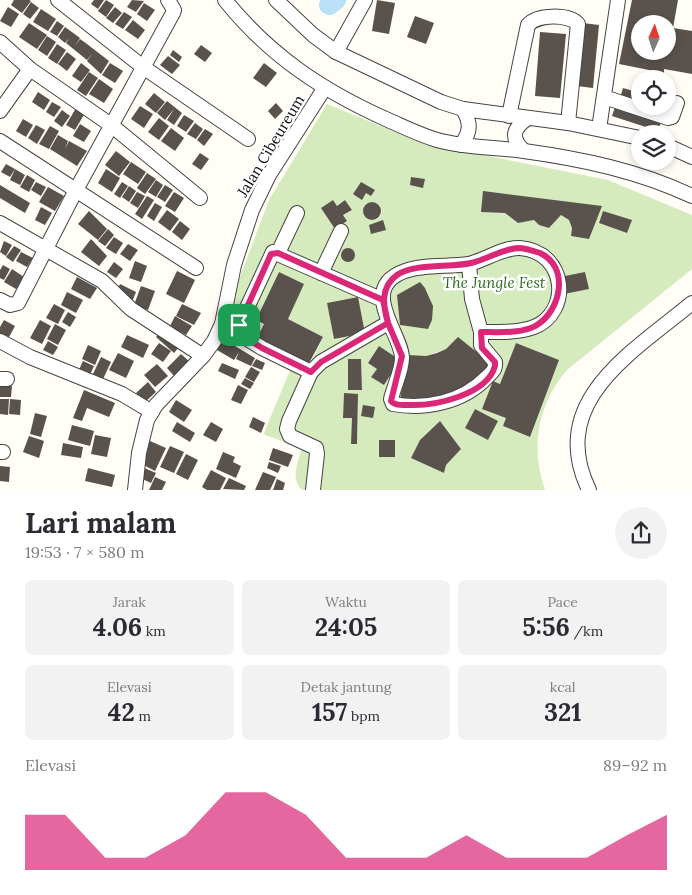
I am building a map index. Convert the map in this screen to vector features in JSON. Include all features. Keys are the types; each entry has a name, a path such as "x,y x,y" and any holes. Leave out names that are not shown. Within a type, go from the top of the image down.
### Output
{"street":[{"path":"58,0 143,67 248,139"},
{"path":"0,300 10,305 18,303 111,124 173,13 174,10 168,0"},
{"path":"225,0 280,58 324,89 419,134 461,145 524,151 580,160 648,177 692,196"},
{"path":"276,0 313,35 336,52 441,102 463,109 568,123 631,136"},
{"path":"336,52 365,0"},
{"path":"599,129 618,0"},
{"path":"509,116 528,25 535,18 545,16 574,20 578,24 568,123"},
{"path":"0,42 30,69 111,124 200,198"},
{"path":"0,111 30,69"},
{"name":"Jalan Cibeureum","path":"135,490 138,452 152,412 173,386 203,356 222,324 234,265 252,210 269,175 324,89"},
{"path":"604,97 668,118 672,117 677,103"},
{"path":"461,145 470,128 470,122 463,109"},
{"path":"524,151 516,144 514,134 516,126 528,118"},
{"path":"0,141 196,268"},
{"path":"676,150 692,157"},
{"path":"278,253 297,213"},
{"path":"0,223 102,281 131,309 203,356"},
{"path":"322,273 341,231"},
{"path":"469,264 472,299 481,332 482,348 495,362 495,366 480,384 456,398 424,406 393,404 391,399 402,356 388,323 383,300 387,285 396,275 406,271 469,264 518,248 539,253 548,258 558,277 559,290 554,308 536,326 511,331 481,332"},
{"path":"311,372 262,348 241,335 239,325 271,254 278,253 383,300"},
{"path":"589,490 582,475 579,460 578,430 585,406 591,394 609,372 692,303"},
{"path":"313,490 318,454 316,448 290,436 287,429 311,372 321,362 388,323"},
{"path":"222,324 239,325"},
{"path":"0,341 30,357 122,394 152,412"}],"green space":[{"name":"The Jungle Fest","path":"327,104 412,139 434,145 608,180 692,215 692,269 567,370 557,383 543,412 538,443 540,474 545,490 302,490 298,486 296,476 302,448 264,433 291,368 219,332 269,200","holes":["333,200 337,206 345,200 352,210 343,215 347,221 335,229","373,202 379,205 382,212 378,219 370,220 363,212 366,205","601,206 589,239 571,236 572,228 569,220 561,215 549,228 539,225 534,220 518,223 505,213 481,212","603,211 631,221 627,233 599,223","279,272 304,284 288,319 323,338 309,365 257,338 264,324 256,320","420,282 428,293 432,304 432,316 428,329 401,325 401,315","358,297 365,333 334,339 327,303","458,338 401,399 426,356 446,349","516,343 559,360 530,437 503,426 506,418 493,381 500,384","379,346 400,360 371,377 377,369 368,363","361,359 362,390 348,390 348,360","344,394 358,394 357,444 352,444 352,418 343,418","475,409 498,421 488,440 465,428","440,421 461,449 446,465 444,473 411,458 420,440"]}],"building":[{"path":"14,0 31,1 22,13 11,5"},
{"path":"94,0 104,0 98,9 91,4"},
{"path":"106,0 114,5 106,17 98,11"},
{"path":"132,0 144,1 136,12 127,7"},
{"path":"377,0 395,3 389,34 372,31"},
{"path":"632,0 678,0 675,15 631,15 631,60 676,60 676,28 692,31 692,74 676,70 649,70 619,64"},
{"path":"31,2 39,8 30,19 23,14"},
{"path":"144,3 155,10 147,21 137,14"},
{"path":"8,7 19,14 11,27 0,21"},
{"path":"115,7 122,13 113,23 106,18"},
{"path":"41,9 56,19 48,31 33,22"},
{"path":"124,12 132,17 123,29 115,24"},
{"path":"415,16 434,23 426,44 407,37"},
{"path":"133,20 145,30 138,39 125,30"},
{"path":"57,21 64,26 57,36 50,32"},
{"path":"29,23 47,35 37,49 19,37"},
{"path":"583,23 599,25 593,88 577,86"},
{"path":"65,27 80,38 75,46 80,39 109,61 101,74 87,61 92,54 87,60 66,43 69,38 65,43 58,37"},
{"path":"540,32 566,34 560,98 535,96"},
{"path":"47,36 56,42 47,56 38,50"},
{"path":"57,44 66,50 57,64 48,58"},
{"path":"201,45 212,53 205,62 194,54"},
{"path":"173,50 182,57 179,62 170,55"},
{"path":"67,52 76,59 67,71 58,64"},
{"path":"168,56 180,65 172,74 160,65"},
{"path":"81,63 90,70 81,82 72,76"},
{"path":"110,63 123,71 115,83 102,75"},
{"path":"264,63 277,73 266,87 253,78"},
{"path":"89,72 98,78 86,96 77,90"},
{"path":"99,79 113,89 104,103 89,94"},
{"path":"623,88 631,90 631,101 620,98"},
{"path":"38,92 50,100 44,110 32,102"},
{"path":"154,93 165,102 156,113 145,104"},
{"path":"167,101 182,113 174,125 167,120 174,109 165,120 157,113"},
{"path":"52,102 61,107 54,117 46,112"},
{"path":"276,103 283,111 275,119 268,111"},
{"path":"616,104 631,109 631,115 650,115 662,119 660,125 640,125 612,116"},
{"path":"140,106 153,114 144,128 131,119"},
{"path":"76,108 85,113 75,130 66,125"},
{"path":"62,110 70,116 62,127 54,121"},
{"path":"184,115 194,121 186,132 177,126"},
{"path":"159,118 169,126 159,140 148,132"},
{"path":"23,119 33,125 26,137 16,131"},
{"path":"195,123 203,129 196,139 187,134"},
{"path":"80,124 91,131 84,142 73,136"},
{"path":"36,125 45,130 37,144 28,138"},
{"path":"50,126 59,131 49,149 39,144"},
{"path":"171,128 184,138 175,151 161,141"},
{"path":"205,129 213,134 204,146 197,140"},
{"path":"58,135 68,141 65,149 69,141 87,151 77,166 50,149"},
{"path":"116,151 130,162 119,176 105,165"},
{"path":"200,153 209,159 201,170 192,164"},
{"path":"131,162 146,172 138,184 123,174"},
{"path":"6,164 15,169 10,177 1,172"},
{"path":"15,169 25,175 20,185 10,180"},
{"path":"106,169 120,178 112,192 98,183"},
{"path":"147,173 156,179 145,194 137,188"},
{"path":"27,175 35,180 29,192 20,187"},
{"path":"411,177 425,179 423,188 410,185"},
{"path":"156,180 163,185 156,197 148,192"},
{"path":"36,182 46,187 41,196 31,190"},
{"path":"122,182 128,186 120,198 114,194"},
{"path":"361,182 375,190 371,196 366,193 362,200 353,194"},
{"path":"0,185 30,203 25,213 0,198"},
{"path":"165,185 173,190 165,202 157,197"},
{"path":"129,186 136,191 129,202 122,197"},
{"path":"48,187 64,196 55,211 39,202"},
{"path":"483,191 602,206 589,239 571,236 572,228 569,220 561,215 549,228 539,225 534,220 518,223 505,213 481,212"},
{"path":"137,192 145,196 138,208 130,203"},
{"path":"174,192 184,198 175,212 165,206"},
{"path":"147,196 154,200 142,219 135,214"},
{"path":"333,200 337,206 345,200 352,210 343,215 347,221 335,229 321,208"},
{"path":"372,202 378,205 381,211 378,217 372,220 366,217 363,211 366,205"},
{"path":"155,203 162,207 154,221 147,216"},
{"path":"41,207 52,213 45,225 35,220"},
{"path":"167,210 179,219 170,231 158,222"},
{"path":"89,211 107,229 98,240 78,224"},
{"path":"603,211 632,220 627,233 599,223"},
{"path":"383,220 386,230 371,234 369,225"},
{"path":"180,221 190,229 182,240 172,232"},
{"path":"108,229 114,235 105,246 98,241"},
{"path":"114,237 123,243 116,254 106,248"},
{"path":"91,239 107,256 99,266 81,252"},
{"path":"4,241 12,245 6,256 0,252"},
{"path":"128,244 138,250 130,261 120,254"},
{"path":"14,246 21,250 13,262 6,257"},
{"path":"348,248 353,250 355,255 353,260 348,262 343,260 341,255 343,250"},
{"path":"21,252 33,258 27,267 16,261"},
{"path":"135,261 147,266 141,282 129,278"},
{"path":"114,262 123,269 116,278 107,272"},
{"path":"3,265 10,269 4,280 0,278 0,270"},
{"path":"12,269 24,277 16,289 4,282"},
{"path":"177,271 195,280 184,303 166,294"},
{"path":"279,272 304,284 288,319 323,337 308,365 257,338 264,324 256,320"},
{"path":"585,272 589,289 564,294 560,277"},
{"path":"77,277 97,288 90,299 71,289"},
{"path":"420,282 425,288 433,306 432,320 428,329 400,325 397,295"},
{"path":"120,284 136,292 132,302 115,295"},
{"path":"141,286 155,291 148,310 134,305"},
{"path":"67,292 83,300 76,313 61,305"},
{"path":"358,297 365,333 334,339 327,303"},
{"path":"54,304 65,310 58,324 46,318"},
{"path":"182,304 201,313 194,325 176,316"},
{"path":"68,312 76,317 70,327 62,322"},
{"path":"175,316 192,326 186,335 170,326"},
{"path":"4,320 15,326 8,339 0,334 0,327"},
{"path":"40,320 51,326 42,344 30,338"},
{"path":"55,324 66,330 58,345 47,339"},
{"path":"162,330 180,346 174,353 156,337"},
{"path":"127,335 149,345 143,358 121,347"},
{"path":"458,337 494,366 486,374 442,399 400,399 408,355 426,356 437,353 446,349"},
{"path":"223,339 255,358 251,366 236,359 239,352 234,360 217,350"},
{"path":"48,341 58,347 53,355 43,350"},
{"path":"159,343 171,351 163,362 151,354"},
{"path":"516,343 559,360 530,437 503,426 506,418 482,409 493,381 500,384"},
{"path":"88,345 101,351 95,365 82,359"},
{"path":"379,346 400,360 384,385 371,377 377,369 368,363"},
{"path":"118,353 134,361 126,378 109,370"},
{"path":"181,354 190,362 175,377 167,368"},
{"path":"101,357 111,362 103,379 93,374"},
{"path":"256,359 265,363 262,370 252,366"},
{"path":"348,359 361,359 362,390 348,390"},
{"path":"83,361 94,366 88,379 77,374"},
{"path":"222,363 239,370 235,379 218,371"},
{"path":"157,364 168,376 155,387 144,375"},
{"path":"251,367 260,372 254,382 245,377"},
{"path":"245,378 254,383 250,389 241,384"},
{"path":"148,382 156,392 144,403 136,393"},
{"path":"238,385 248,390 241,404 231,400"},
{"path":"0,386 12,386 11,397 0,397"},
{"path":"84,390 115,403 109,417 87,408 82,421 73,418"},
{"path":"344,393 358,394 357,444 351,444 352,418 343,418"},
{"path":"0,399 9,399 8,415 0,414"},
{"path":"10,399 21,400 20,415 9,414"},
{"path":"176,400 192,410 184,422 169,412"},
{"path":"363,405 375,407 373,418 361,416"},
{"path":"475,409 498,421 488,440 465,428"},
{"path":"35,413 47,416 41,437 30,434"},
{"path":"253,417 265,423 261,433 249,427"},
{"path":"440,421 461,449 446,465 444,473 411,458 420,440"},
{"path":"177,422 195,433 190,442 172,431"},
{"path":"211,422 223,429 216,442 203,435"},
{"path":"72,425 94,431 90,446 68,440"},
{"path":"95,435 111,438 107,457 91,454"},
{"path":"29,436 44,441 39,458 23,452"},
{"path":"379,440 395,440 395,457 379,457"},
{"path":"150,441 166,448 155,471 140,463"},
{"path":"63,443 83,447 81,458 61,455"},
{"path":"170,446 184,452 174,473 160,467"},
{"path":"273,448 293,455 288,467 269,460"},
{"path":"223,452 235,457 233,462 241,466 236,478 216,469"},
{"path":"186,454 198,460 188,480 176,474"},
{"path":"269,462 281,466 278,473 267,468"},
{"path":"0,466 10,467 9,482 0,481"},
{"path":"142,467 156,473 151,483 138,477"},
{"path":"88,468 115,475 112,487 85,481"},
{"path":"211,470 226,478 220,490 207,490 202,487"},
{"path":"263,472 276,477 270,490 255,490"},
{"path":"155,477 166,482 162,490 149,490"},
{"path":"229,478 246,486 244,490 223,489"},
{"path":"277,479 285,483 283,490 273,490"}],"waterway":[{"path":"329,5 336,0"}],"route":[{"path":"239,325 241,335 262,348 311,372 321,362 388,323 384,312 383,300 387,285 396,275 406,271 469,264 518,248 539,253 548,258 558,277 558,299 554,308 536,326 511,331 481,332 482,348 495,362 495,366 480,384 456,398 424,406 398,405 393,404 391,401 402,356 384,312 383,300 278,253 274,252 271,254 239,325"}]}
